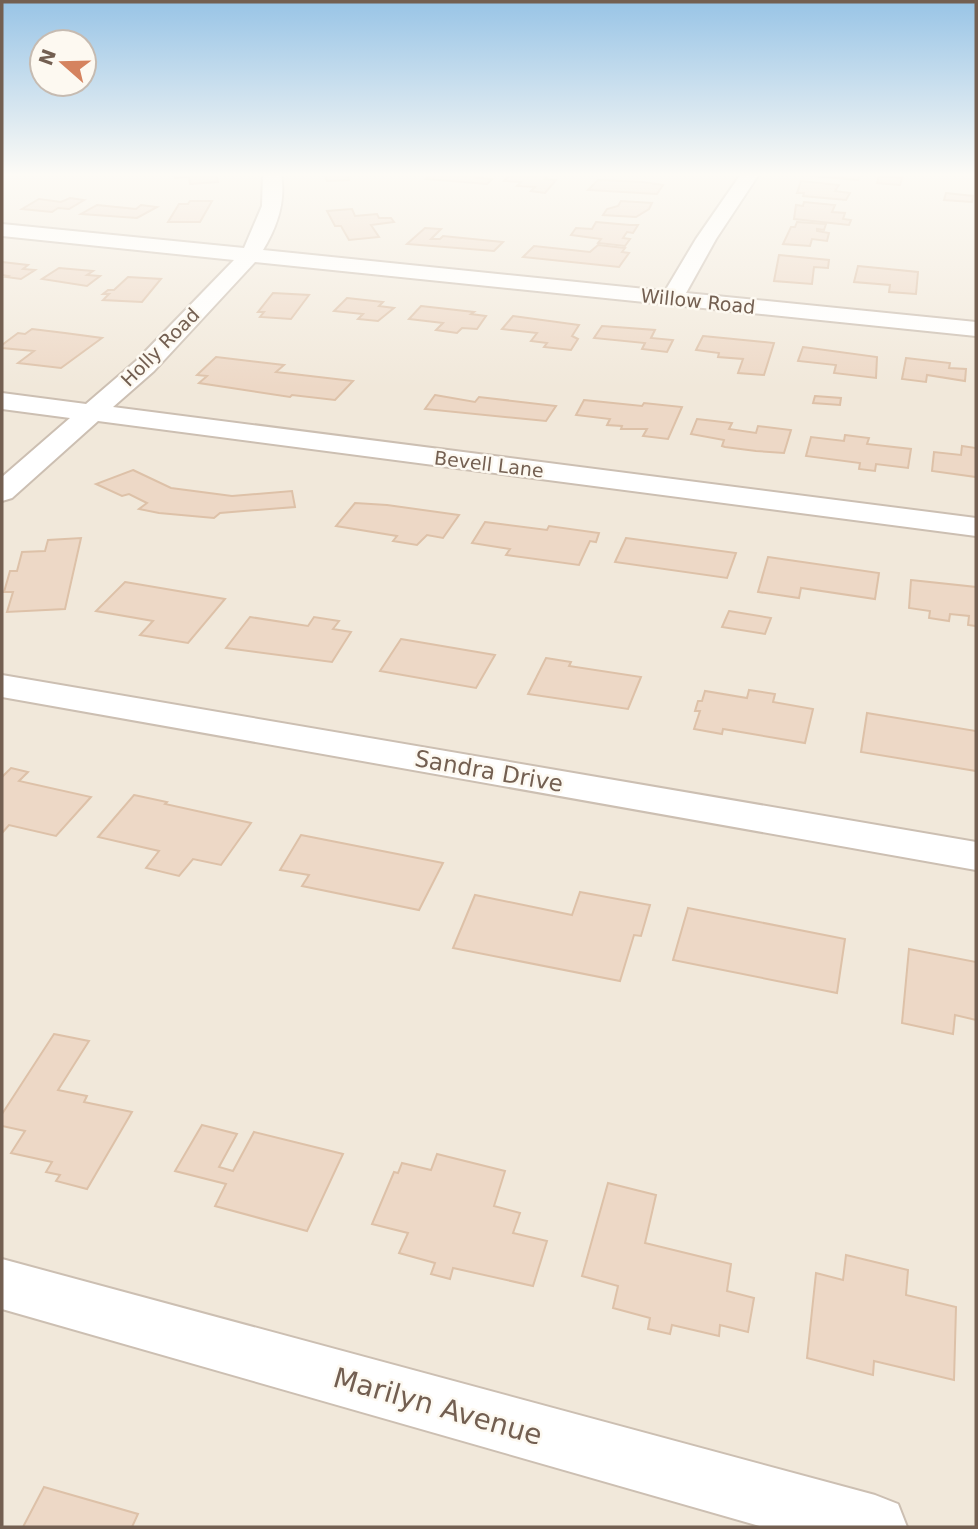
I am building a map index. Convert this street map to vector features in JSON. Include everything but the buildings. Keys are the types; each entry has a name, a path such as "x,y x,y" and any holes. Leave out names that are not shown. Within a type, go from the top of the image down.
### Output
{"street":[{"name":"Willow Road","path":"148,245 976,328"},
{"name":"Holly Road","path":"2,492 145,366 256,245"},
{"path":"672,298 702,245"},
{"name":"Bevell Lane","path":"2,401 976,527"},
{"name":"Sandra Drive","path":"2,686 976,856"},
{"name":"Marilyn Avenue","path":"2,1284 875,1527"}],"shaded area":[{"path":"2,245 976,245 976,1527 2,1527"}]}
